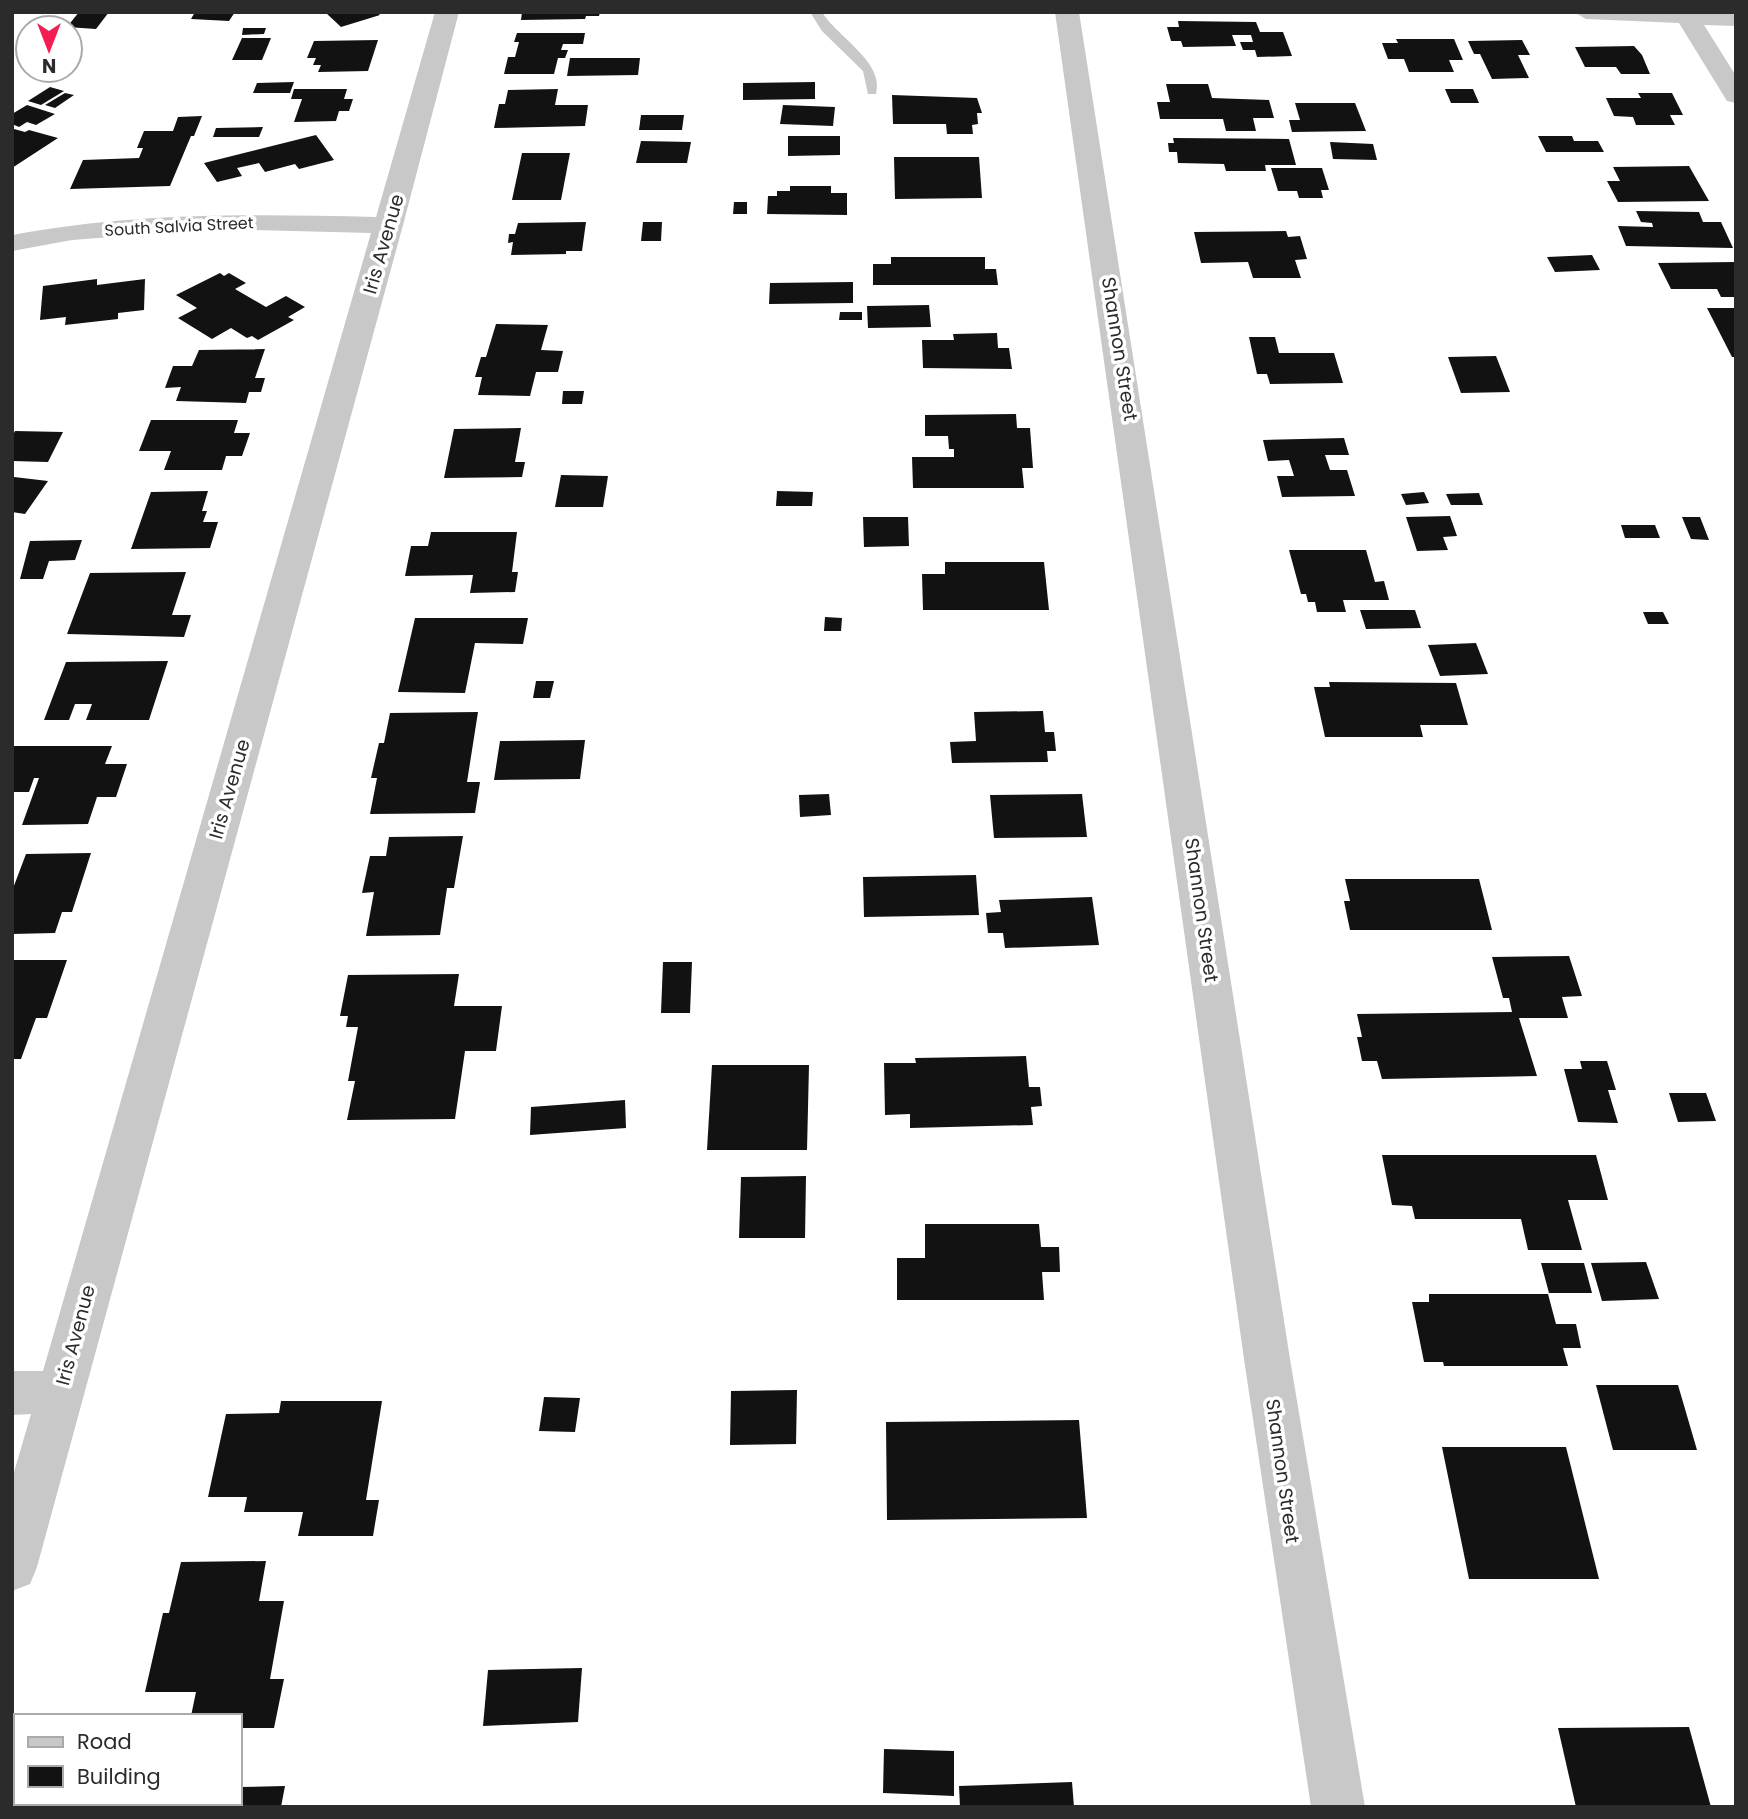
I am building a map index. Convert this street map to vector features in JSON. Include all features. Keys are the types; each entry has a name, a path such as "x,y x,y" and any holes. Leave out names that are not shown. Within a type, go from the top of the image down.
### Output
{"street":[{"name":"Iris Avenue","path":"12,1567 447,12"},
{"name":"Shannon Street","path":"1067,12 1124,372 1293,1538 1338,1807"},
{"path":"1586,12 1736,19"},
{"path":"1687,17 1736,96"},
{"name":"South Salvia Street","path":"12,243 72,232 217,221 389,225"},
{"path":"12,1393 60,1392"}],"lane":[{"path":"816,12 826,28 869,70 873,91"}],"building":[{"path":"109,12 96,29 84,28 84,14 77,14"},
{"path":"195,12 235,12 229,21 191,19"},
{"path":"325,12 376,12 380,15 341,27"},
{"path":"522,12 600,12 599,16 586,16 585,19 521,20"},
{"path":"1178,21 1256,22 1260,32 1283,32 1292,56 1257,57 1255,50 1243,50 1240,42 1253,42 1251,35 1232,35 1236,46 1183,47 1181,41 1171,41 1167,27 1179,27"},
{"path":"243,28 266,28 264,34 242,35"},
{"path":"517,33 585,33 583,44 563,44 561,50 568,50 565,58 558,58 554,74 504,74 508,57 515,57 519,42 514,42"},
{"path":"242,38 271,38 262,60 232,60"},
{"path":"1396,39 1454,39 1463,60 1449,60 1454,72 1409,72 1404,59 1388,59 1382,43 1398,43"},
{"path":"378,40 368,71 318,72 321,65 313,65 316,58 307,58 314,41"},
{"path":"1522,40 1530,55 1518,55 1529,78 1492,79 1480,54 1474,54 1468,41"},
{"path":"1634,46 1642,55 1650,74 1621,74 1616,67 1585,67 1575,47"},
{"path":"570,58 640,58 638,75 567,76"},
{"path":"294,82 290,93 253,93 257,83"},
{"path":"815,82 815,99 743,100 743,83"},
{"path":"1166,84 1208,84 1212,98 1269,100 1274,118 1253,118 1256,131 1226,131 1223,119 1160,119 1157,102 1170,102"},
{"path":"50,87 64,91 41,105 28,101"},
{"path":"294,89 347,89 344,99 353,99 349,111 339,111 336,121 294,122 302,99 291,99"},
{"path":"558,89 555,105 588,105 585,126 494,128 499,104 505,104 508,90"},
{"path":"1445,89 1473,89 1479,103 1451,103"},
{"path":"65,93 74,95 55,108 45,105"},
{"path":"1638,93 1672,93 1683,115 1670,115 1675,125 1636,125 1633,117 1614,116 1606,98 1641,98"},
{"path":"892,95 977,98 982,113 977,113 978,124 972,125 973,134 947,134 946,124 893,124"},
{"path":"1295,103 1355,103 1366,131 1292,132 1289,120 1300,120"},
{"path":"27,105 55,114 36,125 27,122 19,127 12,124 12,114"},
{"path":"783,105 835,107 833,126 780,124"},
{"path":"641,115 684,115 682,130 639,130"},
{"path":"202,116 170,186 70,189 83,160 139,158 143,148 137,148 144,131 173,131 178,117"},
{"path":"263,127 259,137 213,137 216,128"},
{"path":"14,129 25,132 29,130 58,138 12,168"},
{"path":"316,135 334,160 299,169 295,164 265,172 259,163 237,168 242,176 217,182 204,163"},
{"path":"788,136 840,136 840,155 788,156"},
{"path":"1538,136 1572,136 1574,141 1598,141 1604,152 1546,152"},
{"path":"1173,138 1289,139 1296,165 1265,165 1266,171 1226,171 1224,164 1178,163 1177,152 1169,152 1168,143 1174,143"},
{"path":"641,141 691,142 687,163 636,163"},
{"path":"1330,142 1373,144 1377,160 1333,159"},
{"path":"522,153 570,153 561,200 512,200"},
{"path":"894,157 979,157 982,198 895,199"},
{"path":"1689,166 1709,201 1618,202 1607,181 1620,181 1613,167"},
{"path":"1271,168 1322,168 1329,190 1321,190 1323,198 1299,198 1297,191 1278,191"},
{"path":"790,186 831,186 831,193 847,193 847,215 767,214 768,196 777,196 777,191 790,191"},
{"path":"734,202 747,202 747,214 733,214"},
{"path":"1636,211 1699,212 1703,222 1721,222 1733,248 1626,246 1618,226 1653,227 1652,223 1641,222"},
{"path":"586,222 582,251 511,255 513,242 508,243 509,234 515,234 518,223"},
{"path":"643,222 662,222 661,241 641,241"},
{"path":"1286,231 1288,237 1300,236 1307,259 1295,260 1301,278 1253,278 1248,262 1201,263 1194,232"},
{"path":"1592,255 1600,270 1555,272 1547,257"},
{"path":"891,257 985,257 985,269 996,269 998,285 873,285 873,264 891,264"},
{"path":"1735,262 1736,297 1721,297 1717,289 1671,289 1658,263"},
{"path":"220,273 224,276 229,273 246,283 235,289 266,307 286,296 305,307 288,317 294,320 258,340 252,336 247,338 231,328 212,339 178,318 197,308 176,295"},
{"path":"97,279 97,285 145,279 144,310 118,313 118,319 65,325 66,317 40,320 43,286"},
{"path":"853,282 853,303 769,304 770,283"},
{"path":"929,305 931,327 868,328 867,306"},
{"path":"1707,308 1736,308 1736,357 1732,357"},
{"path":"840,312 862,312 862,320 839,320"},
{"path":"496,324 548,325 541,350 563,351 558,372 536,372 530,396 478,395 482,377 475,377 481,357 486,357"},
{"path":"997,333 998,348 1009,348 1012,369 923,368 922,340 954,340 953,334"},
{"path":"1249,337 1275,337 1279,353 1334,353 1343,383 1270,384 1267,374 1257,374"},
{"path":"265,349 255,378 265,378 261,392 249,392 246,403 176,401 181,387 165,388 173,366 192,366 199,350"},
{"path":"1496,356 1510,392 1461,393 1448,357"},
{"path":"563,391 584,391 582,404 562,404"},
{"path":"1016,414 1017,428 1030,428 1033,468 1022,468 1024,488 913,488 912,457 954,457 954,449 949,449 948,436 925,436 925,415"},
{"path":"151,420 238,420 234,433 250,433 242,456 226,456 222,470 164,470 171,451 139,451"},
{"path":"521,428 515,462 525,462 522,477 444,478 454,429"},
{"path":"15,431 63,432 48,462 12,461 12,437"},
{"path":"1344,438 1349,455 1325,455 1330,470 1347,470 1355,496 1282,497 1277,476 1294,476 1289,460 1268,461 1263,440"},
{"path":"561,475 608,476 603,507 555,507"},
{"path":"14,477 48,481 25,514 12,512"},
{"path":"208,491 202,511 207,511 203,522 218,522 210,548 131,549 151,492"},
{"path":"777,491 813,492 812,506 776,506"},
{"path":"1424,492 1429,503 1406,505 1401,494"},
{"path":"1479,493 1483,505 1451,505 1446,494"},
{"path":"1450,516 1457,536 1443,537 1448,550 1417,551 1406,517"},
{"path":"863,517 908,517 909,546 864,547"},
{"path":"1682,517 1700,517 1709,540 1691,539"},
{"path":"1621,525 1655,525 1660,538 1625,538"},
{"path":"431,532 517,532 512,572 518,572 515,592 470,593 473,575 405,576 411,546 428,546"},
{"path":"82,540 75,560 49,561 43,579 20,579 30,541"},
{"path":"1289,550 1366,550 1375,582 1384,581 1389,600 1343,600 1346,612 1317,612 1315,602 1308,602 1306,594 1301,594"},
{"path":"945,562 1044,562 1049,610 923,610 922,574 945,574"},
{"path":"186,572 172,615 191,615 184,637 67,634 90,573"},
{"path":"1360,610 1415,610 1421,628 1366,629"},
{"path":"1643,612 1663,612 1669,624 1648,624"},
{"path":"825,617 842,618 841,631 824,631"},
{"path":"415,618 528,618 523,644 475,643 465,693 398,692"},
{"path":"1476,643 1488,674 1440,676 1428,645"},
{"path":"168,661 149,720 86,720 92,704 75,704 69,720 44,720 66,662"},
{"path":"536,681 554,681 550,698 533,698"},
{"path":"1329,682 1456,683 1468,725 1420,725 1423,737 1325,737 1314,687 1330,687"},
{"path":"1043,711 1045,732 1054,732 1056,751 1047,751 1048,762 952,763 950,742 976,741 974,712"},
{"path":"478,712 467,782 480,782 475,813 370,814 377,778 371,778 379,743 384,743 390,713"},
{"path":"585,740 580,779 494,780 500,741"},
{"path":"12,746 112,746 105,764 127,764 116,797 97,797 88,824 22,825 39,778 34,778 29,792 12,792"},
{"path":"829,794 831,815 800,817 799,795"},
{"path":"1082,794 1087,837 994,838 990,795"},
{"path":"463,836 454,888 447,888 440,935 366,936 374,892 362,893 370,856 386,856 389,837"},
{"path":"91,853 72,912 62,912 55,933 12,934 12,891 26,854"},
{"path":"976,875 979,915 864,917 863,877"},
{"path":"1345,879 1479,879 1492,930 1350,930 1344,901 1350,901"},
{"path":"1092,897 1099,945 1005,948 1003,933 988,933 986,913 1001,912 999,900"},
{"path":"1569,956 1582,996 1562,997 1568,1018 1519,1018 1537,1076 1382,1079 1377,1061 1362,1061 1357,1037 1362,1037 1357,1014 1512,1012 1509,998 1503,998 1492,957"},
{"path":"12,960 67,960 47,1018 36,1018 21,1059 12,1059"},
{"path":"663,962 692,962 690,1013 661,1013"},
{"path":"459,974 454,1006 502,1006 496,1051 465,1051 455,1119 347,1120 355,1081 348,1081 358,1027 346,1027 348,1016 340,1016 348,975"},
{"path":"1026,1056 1029,1087 1040,1087 1042,1106 1031,1107 1033,1125 910,1128 910,1114 885,1115 884,1063 916,1063 915,1058"},
{"path":"1580,1061 1607,1061 1616,1090 1608,1090 1618,1123 1578,1122 1564,1069 1582,1069"},
{"path":"712,1065 809,1065 807,1150 707,1150"},
{"path":"1669,1093 1706,1093 1716,1121 1678,1122"},
{"path":"625,1100 626,1128 530,1135 531,1107"},
{"path":"1382,1155 1596,1155 1608,1200 1568,1200 1582,1250 1528,1250 1521,1219 1415,1219 1412,1206 1392,1205"},
{"path":"806,1176 805,1238 739,1238 741,1177"},
{"path":"925,1224 1039,1224 1041,1247 1059,1247 1060,1272 1042,1272 1044,1300 897,1300 897,1258 925,1258"},
{"path":"1646,1262 1659,1299 1602,1301 1591,1263"},
{"path":"1541,1263 1584,1263 1592,1293 1549,1293"},
{"path":"1429,1294 1548,1294 1556,1324 1576,1324 1581,1348 1563,1348 1568,1366 1444,1366 1443,1362 1424,1362 1412,1302 1429,1302"},
{"path":"1596,1385 1678,1385 1697,1450 1613,1450"},
{"path":"797,1390 796,1444 730,1445 731,1391"},
{"path":"544,1397 580,1398 575,1432 539,1431"},
{"path":"281,1401 382,1401 366,1500 379,1500 373,1536 298,1536 303,1512 244,1512 247,1497 208,1497 226,1414 279,1413"},
{"path":"1079,1420 1087,1518 887,1520 886,1422"},
{"path":"1442,1447 1566,1447 1599,1579 1469,1579"},
{"path":"266,1561 259,1601 284,1601 270,1679 284,1679 274,1728 242,1728 242,1714 191,1714 196,1692 145,1692 163,1613 169,1613 181,1562"},
{"path":"582,1668 578,1722 483,1726 488,1670"},
{"path":"1689,1727 1711,1807 1576,1807 1558,1728"},
{"path":"884,1749 954,1751 954,1796 883,1793"},
{"path":"1072,1782 1074,1807 960,1807 959,1786"},
{"path":"285,1786 281,1807 166,1807 242,1805 242,1787"}]}
